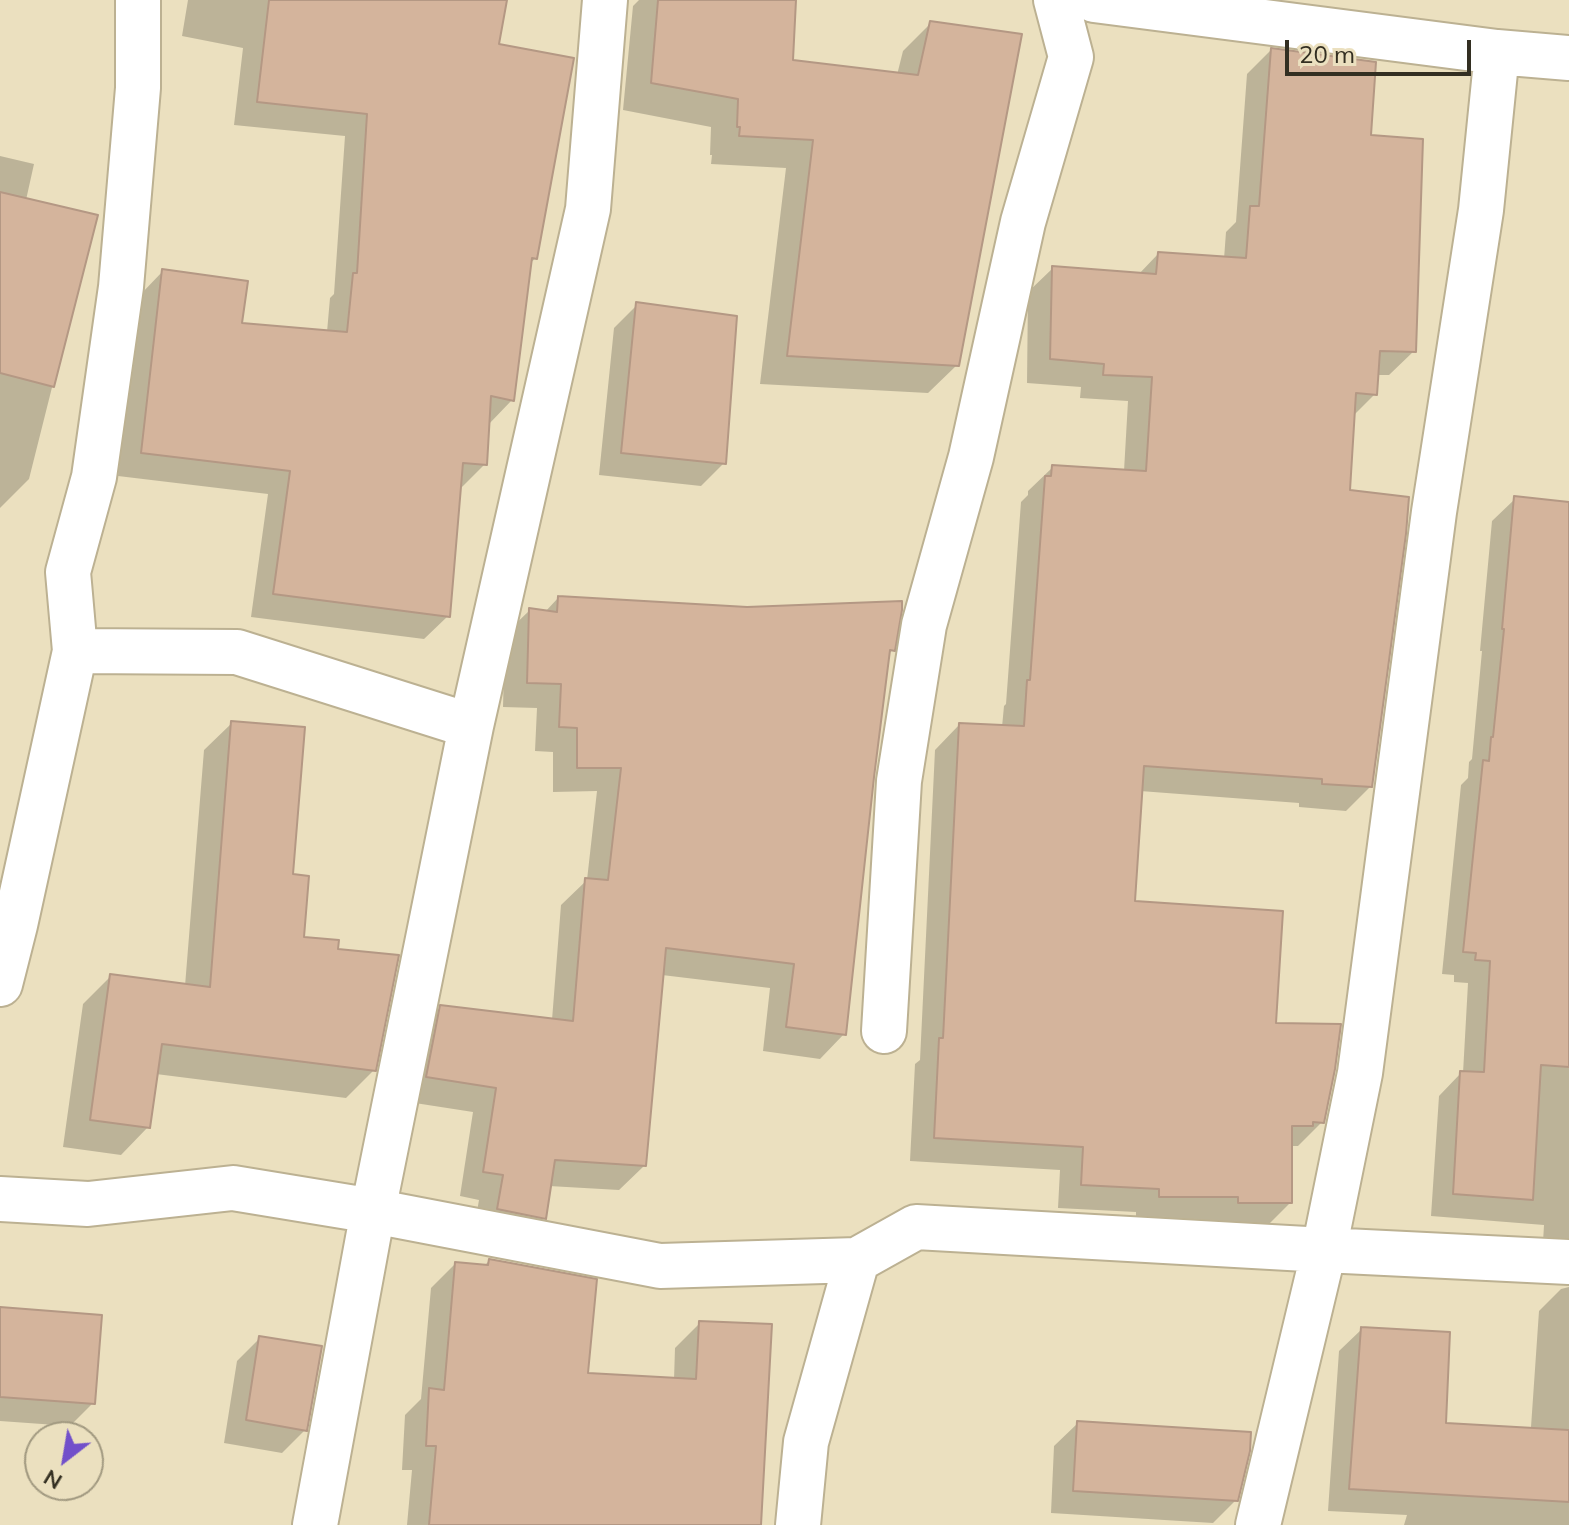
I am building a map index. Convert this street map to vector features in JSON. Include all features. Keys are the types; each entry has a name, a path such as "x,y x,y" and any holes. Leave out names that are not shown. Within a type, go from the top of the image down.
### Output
{"street":[{"path":"0,984 75,651 68,572 94,477 121,287 138,88 138,0"},
{"path":"315,1525 373,1211 471,726 588,209 605,0"},
{"path":"884,1031 899,781 921,641 971,457 1023,222 1071,57 1056,0"},
{"path":"1094,0 1497,52 1569,58"},
{"path":"1258,1525 1324,1250 1360,1073 1434,512 1481,210 1497,52"},
{"path":"75,651 237,652 471,726"},
{"path":"0,1199 88,1204 233,1188 373,1211 660,1266 857,1260 916,1227 1569,1262"},
{"path":"798,1525 806,1442 857,1260"}],"building":[{"path":"269,0 507,0 499,44 574,58 537,259 532,258 514,401 491,396 487,465 463,463 450,617 273,594 290,471 141,453 162,269 248,281 242,323 347,332 353,273 357,273 367,114 257,102"},
{"path":"658,0 796,0 793,60 918,75 930,21 1022,34 959,366 787,356 813,140 739,136 738,99 651,83"},
{"path":"1271,48 1376,62 1371,135 1423,139 1416,352 1380,351 1377,395 1356,393 1350,490 1409,497 1372,787 1322,784 1322,779 1144,766 1135,901 1283,911 1276,1023 1341,1024 1324,1123 1292,1126 1292,1203 1238,1203 1238,1197 1159,1197 1159,1189 1081,1185 1083,1147 934,1138 939,1038 943,1038 959,723 1024,726 1045,476 1051,476 1052,465 1146,471 1152,377 1103,375 1104,364 1050,359 1052,266 1156,274 1158,252 1246,258 1250,206 1259,206"},
{"path":"0,192 98,215 54,387 0,373"},
{"path":"636,302 737,316 726,464 621,453"},
{"path":"1514,496 1569,502 1569,1067 1541,1065 1533,1200 1453,1194 1460,1071 1484,1072 1490,961 1475,960 1476,953 1463,952 1483,760 1489,761 1493,737"},
{"path":"558,596 747,607 902,601 902,610 895,651 890,650 846,1035 786,1027 794,964 666,948 646,1166 555,1160 546,1219 497,1209 503,1175 483,1172 496,1088 426,1077 440,1005 573,1021 585,878 608,880 621,768 577,768 577,728 559,727 561,684 527,683 529,608 557,612"},
{"path":"231,721 305,727 293,874 309,876 304,937 339,940 338,949 399,955 376,1071 162,1044 150,1128 90,1120 110,974 210,987"},
{"path":"489,1259 597,1279 588,1373 696,1379 699,1321 772,1324 761,1525 429,1525 436,1446 426,1446 429,1388 444,1390 455,1262 488,1265"},
{"path":"0,1307 102,1315 95,1404 0,1397"},
{"path":"1361,1327 1450,1332 1446,1423 1569,1430 1569,1502 1349,1489"},
{"path":"259,1336 322,1346 307,1431 246,1420"},
{"path":"1077,1421 1251,1432 1250,1451 1238,1501 1073,1491"}]}
